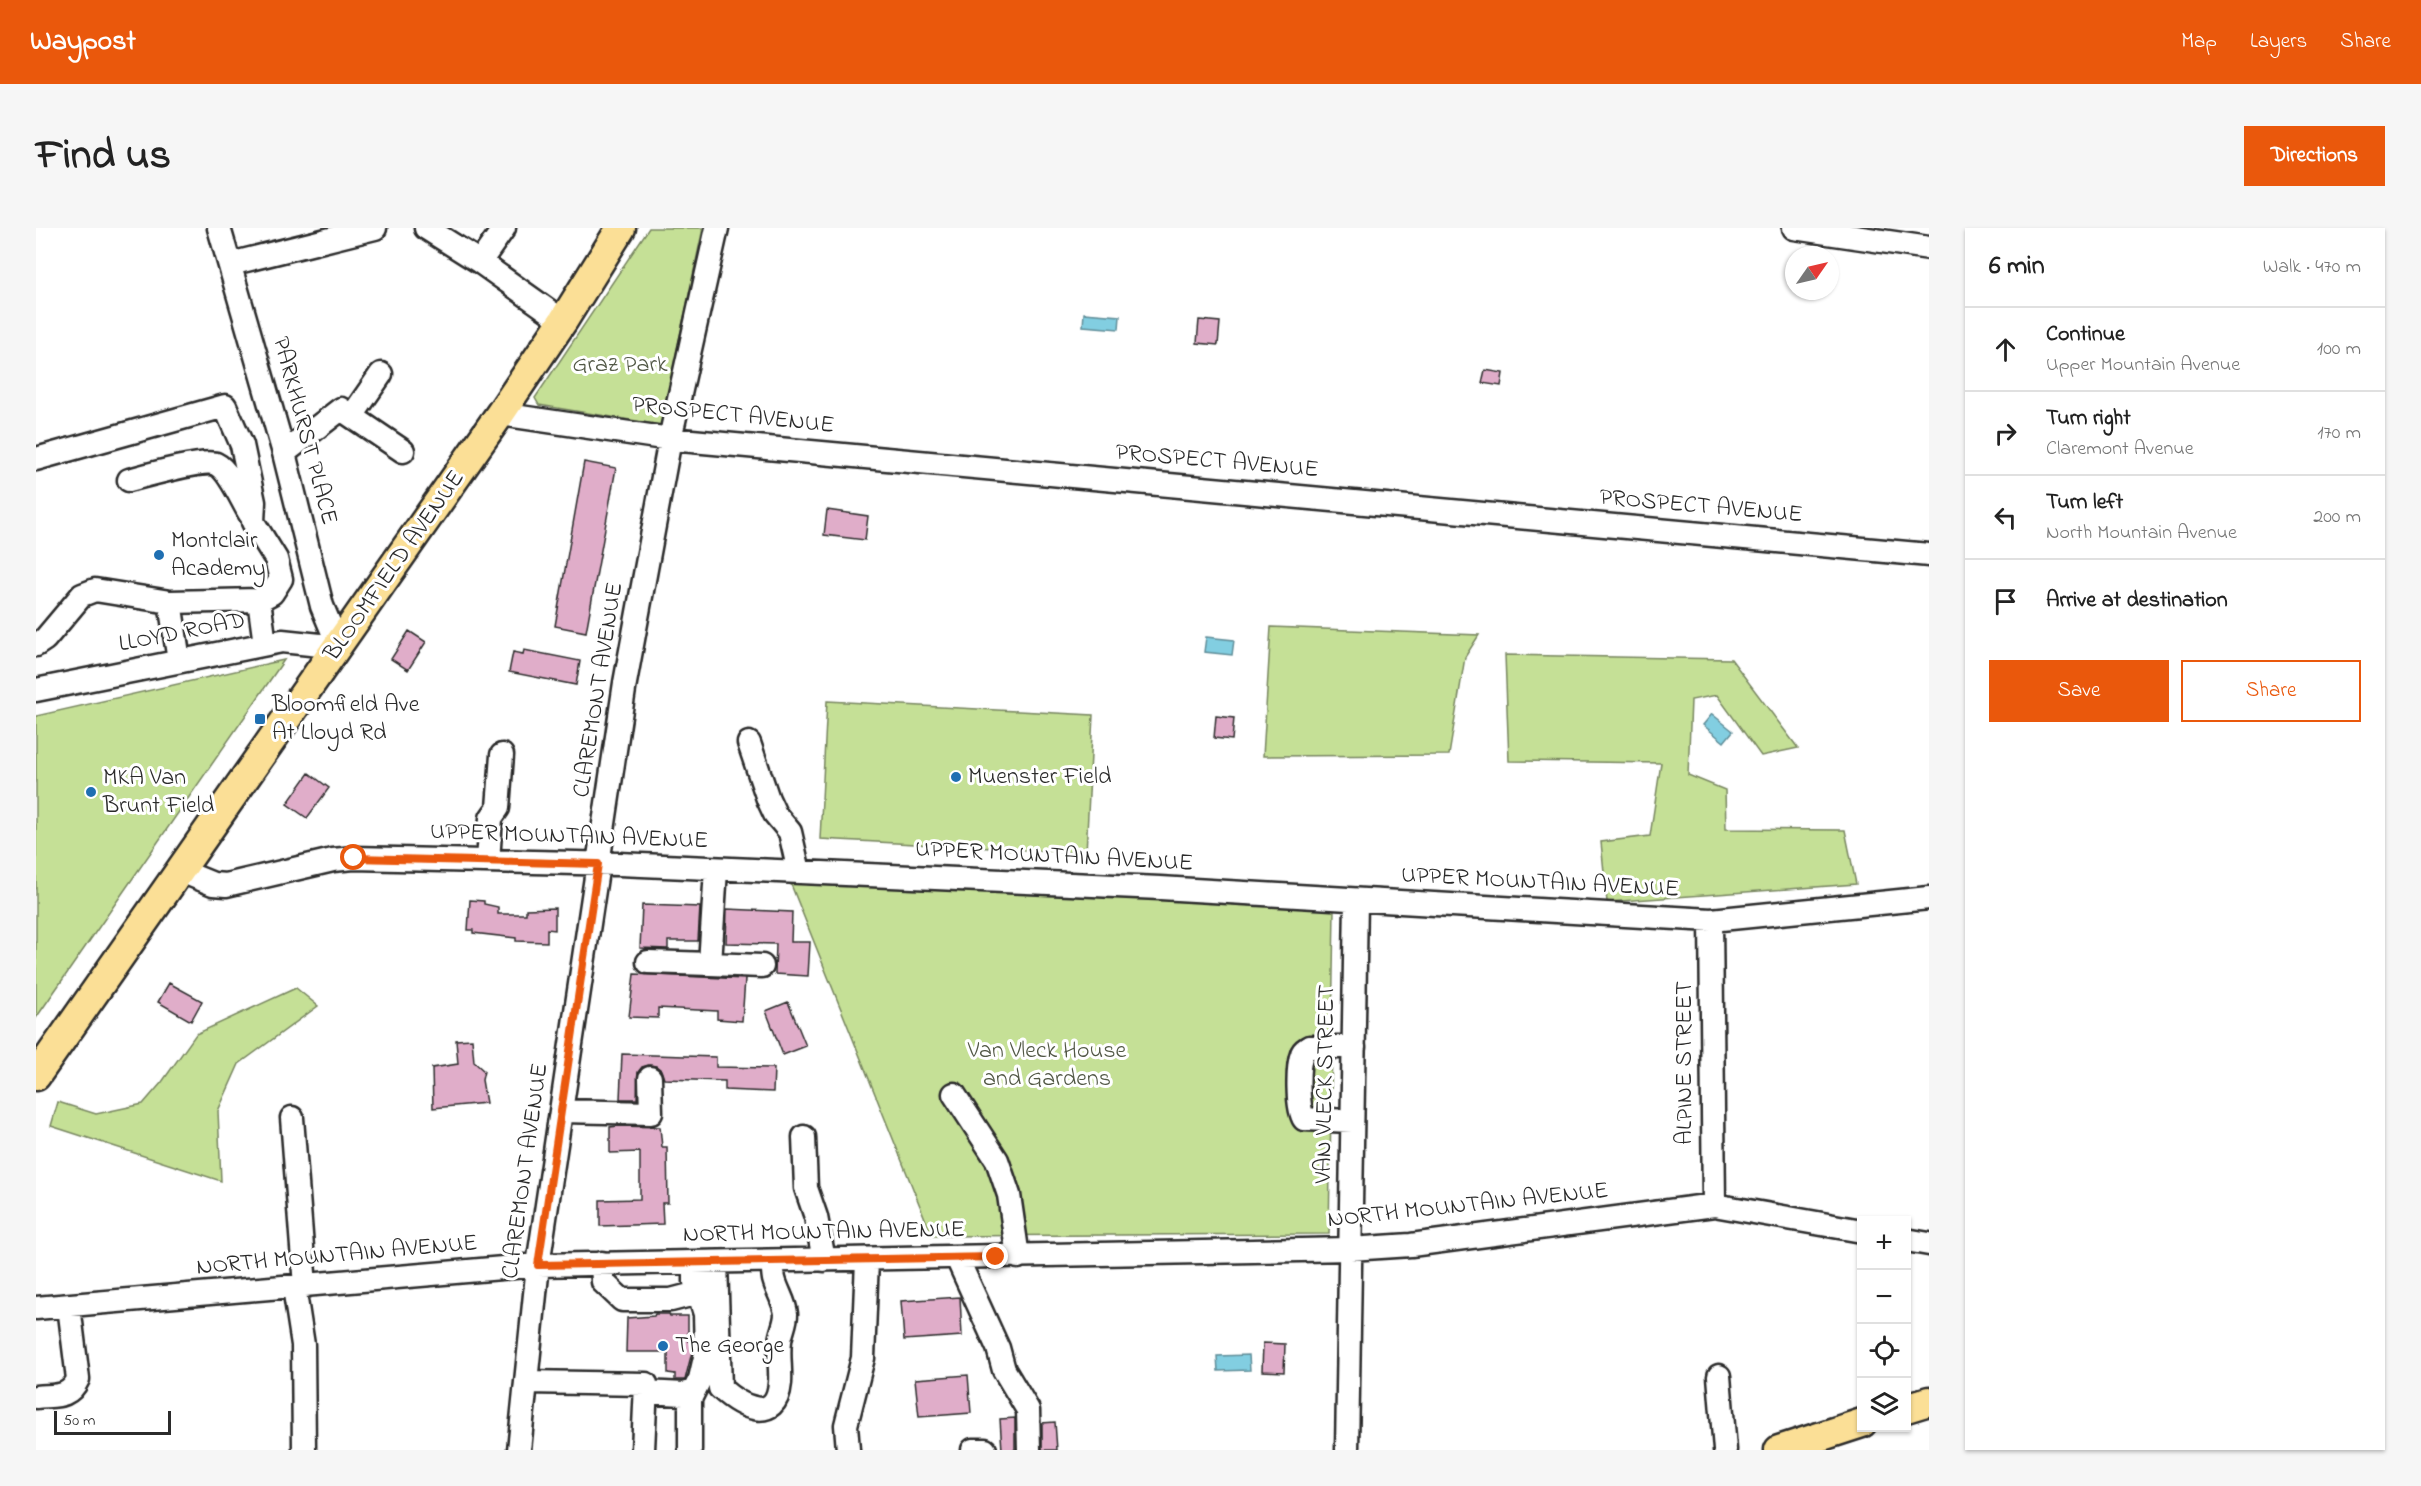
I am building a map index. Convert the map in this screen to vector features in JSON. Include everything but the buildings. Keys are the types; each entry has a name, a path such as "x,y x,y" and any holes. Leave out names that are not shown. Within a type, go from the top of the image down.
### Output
{"main road":[{"name":"BLOOMFIELD AVENUE","path":"36,1076 501,414 621,228"},
{"path":"1911,1406 1929,1401"},
{"path":"1779,1450 1857,1425"}],"street":[{"name":"PARKHURST PLACE","path":"219,228 284,453 322,606 339,647"},
{"path":"230,264 375,228"},
{"path":"426,228 480,262 563,321"},
{"path":"480,262 504,228"},
{"name":"CLAREMONT AVENUE","path":"519,1450 538,1265 625,683 670,439 717,228"},
{"path":"1794,228 1929,248"},
{"path":"352,416 381,374"},
{"path":"36,459 225,406 242,445 254,502 254,521"},
{"path":"284,453 341,409 403,451"},
{"name":"PROSPECT AVENUE","path":"501,414 670,439 1929,555"},
{"path":"36,645 45,639 82,595 94,590 170,602 259,600 272,593 281,579 276,559 224,471 215,463 201,463 129,480"},
{"path":"259,600 265,644"},
{"path":"170,602 179,661"},
{"name":"LLOYD ROAD","path":"36,690 282,641 339,647"},
{"path":"748,743 768,799 790,832 799,872"},
{"path":"488,861 491,818 498,808 502,755"},
{"name":"UPPER MOUNTAIN AVENUE","path":"181,872 213,884 226,885 343,859 598,864 1160,888 1711,920 1929,898"},
{"path":"710,964 716,869"},
{"name":"VAN VLECK STREET","path":"1347,1450 1356,900"},
{"name":"ALPINE STREET","path":"1711,920 1714,1205"},
{"path":"648,963 762,966"},
{"path":"1352,1121 1304,1119 1300,1109 1299,1089 1301,1055 1304,1050 1309,1047 1354,1047"},
{"path":"562,1111 651,1113 650,1078"},
{"path":"954,1094 997,1160 1009,1195 1007,1257"},
{"path":"292,1118 303,1345 304,1450"},
{"path":"804,1137 806,1188 816,1217 824,1260"},
{"name":"NORTH MOUNTAIN AVENUE","path":"36,1308 538,1265 1350,1249 1411,1245 1714,1205 1857,1231"},
{"path":"1911,1241 1929,1244"},
{"path":"957,1258 998,1348 1004,1370 1028,1410 1029,1450"},
{"path":"848,1450 846,1425 863,1358 867,1260"},
{"path":"705,1262 720,1388 744,1406 757,1409 769,1407 777,1398 780,1383 780,1342 786,1317 785,1306 774,1280 772,1261"},
{"path":"690,1450 692,1399 700,1379 706,1353 705,1314 698,1293 705,1262"},
{"path":"602,1263 603,1282 622,1300 671,1300 698,1293"},
{"path":"36,1397 67,1394 74,1388 78,1379 69,1306"},
{"path":"1719,1376 1725,1450"},
{"path":"526,1382 646,1384 643,1450"},
{"path":"645,1400 684,1394 692,1399"},
{"path":"973,1450 986,1450"}],"green space":[{"name":"Graz Park","path":"649,228 703,228 661,425 539,405 535,398"},
{"path":"1271,627 1479,635 1465,657 1449,755 1263,756"},
{"path":"1505,655 1731,659 1798,748 1761,756 1717,695 1691,700 1688,775 1725,790 1726,829 1845,830 1856,884 1607,902 1601,842 1650,836 1661,763 1509,761"},
{"path":"284,660 36,1018 36,716"},
{"name":"Muenster Field","path":"827,701 1093,715 1086,853 820,839"},
{"name":"Van Vleck House and Gardens","path":"790,882 1334,908 1329,1234 932,1236"},
{"path":"296,988 318,1006 239,1064 218,1111 221,1181 51,1126 58,1102 96,1114 143,1104 162,1082 196,1034"}],"water":[{"path":"1084,313 1120,316 1119,329 1083,326"},
{"path":"1206,637 1234,640 1232,655 1204,652"},
{"path":"1712,714 1733,731 1724,742 1703,725"},
{"path":"1249,1355 1250,1370 1218,1371 1217,1356"}],"place":[{"name":"Montclair Academy","path":"159,555"},
{"name":"Bloomfield Ave At Lloyd Rd","path":"260,719"},
{"name":"Muenster Field","path":"956,777"},
{"name":"MKA Van Brunt Field","path":"91,792"},
{"name":"The George","path":"663,1346"}],"route":[{"path":"354,858 598,864 538,1265 996,1257"}]}
